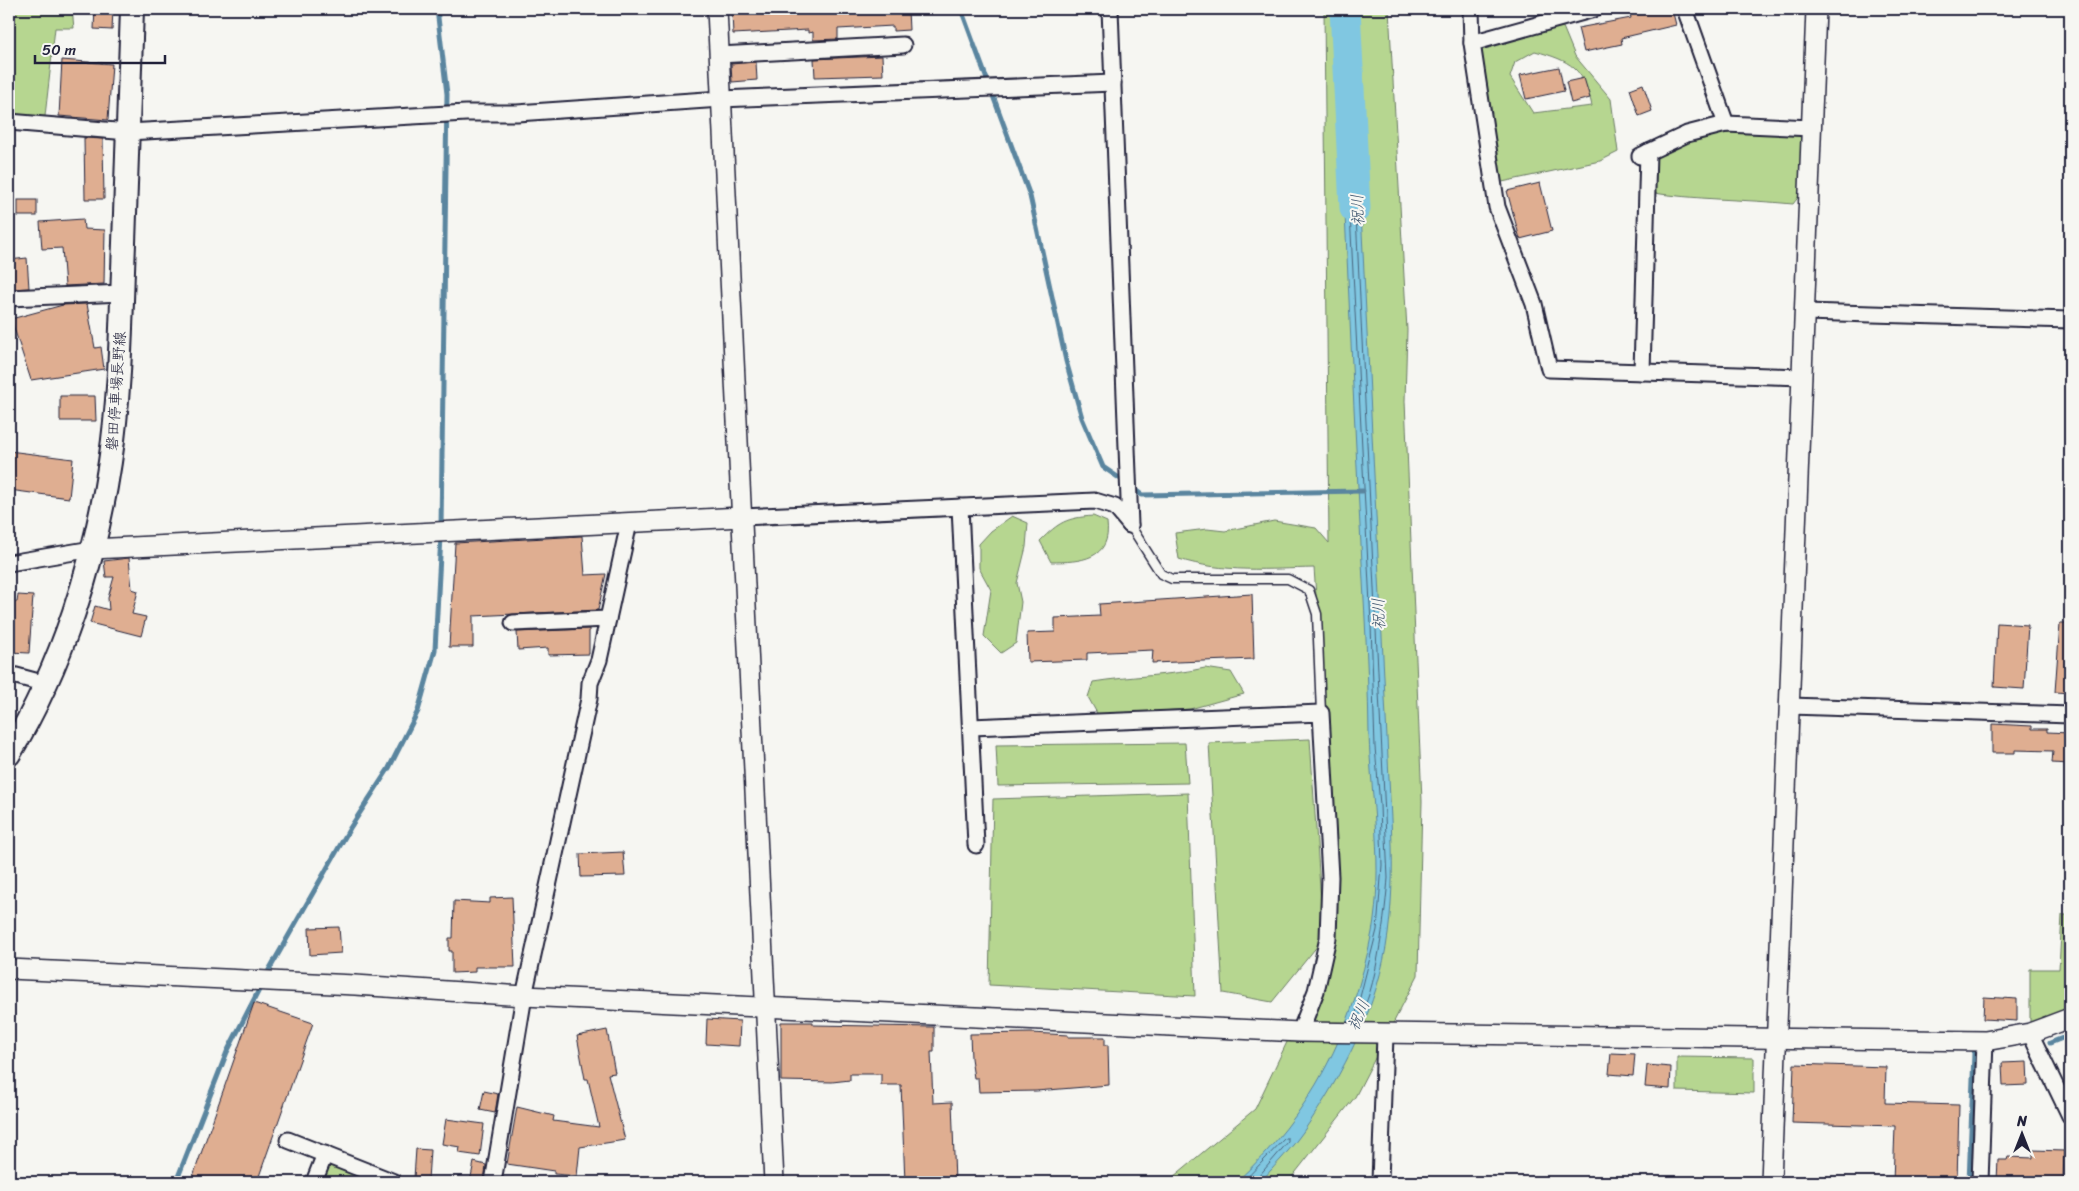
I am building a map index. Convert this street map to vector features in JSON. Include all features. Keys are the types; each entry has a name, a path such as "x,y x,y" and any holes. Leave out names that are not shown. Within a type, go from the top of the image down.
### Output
{"main road":[{"name":"磐田停車場長野線","path":"9,754 46,684 61,649 92,549 110,462 117,402 132,9"}],"street":[{"path":"717,9 774,1182"},
{"path":"1110,9 1130,525"},
{"path":"1471,9 1472,43 1497,207 1534,304 1549,369 1802,377"},
{"path":"1472,43 1594,9"},
{"path":"1684,9 1726,124"},
{"path":"1771,1182 1816,9"},
{"path":"719,55 902,45"},
{"path":"9,122 128,132 466,113 517,113 721,99 1113,83"},
{"path":"1642,372 1643,154 1687,134 1726,124 1812,128"},
{"path":"9,298 122,293"},
{"path":"1805,312 2070,320"},
{"path":"9,563 92,549 1095,501 1115,507 1130,525"},
{"path":"960,507 976,845"},
{"path":"493,1182 524,996 589,699 590,683 599,660 629,523"},
{"path":"514,623 608,619"},
{"path":"9,674 46,684"},
{"path":"1790,706 2070,715"},
{"path":"971,727 1321,713 1330,877 1328,938 1316,990 1300,1032"},
{"path":"9,969 346,984 524,996 766,1008 1385,1035 1985,1041 2030,1033 2070,1018"},
{"path":"2030,1033 2070,1116"},
{"path":"1380,1182 1385,1035"},
{"path":"1980,1182 1985,1041"},
{"path":"288,1140 394,1182"},
{"path":"314,1182 325,1154"}],"lane":[{"path":"1130,525 1162,574 1172,579 1288,579 1308,590 1317,614 1321,713"}],"green space":[{"path":"9,9 72,9 74,28 55,28 44,125 14,122 13,87 9,86"},
{"path":"1324,9 1389,9 1407,330 1405,401 1422,801 1418,975 1355,1097 1288,1182 1167,1182 1255,1109 1321,971 1323,939 1272,1002 1223,993 1209,743 1310,739 1323,933 1332,819 1314,568 1229,568 1179,559 1175,533 1207,529 1225,531 1274,521 1316,528 1329,543"},
{"path":"1563,27 1575,56 1611,99 1618,152 1600,161 1493,184 1472,43","holes":["1535,51 1558,58 1574,68 1585,83 1592,106 1533,113 1510,77 1515,62"]},
{"path":"9,122 14,122 9,168"},
{"path":"1803,127 1810,182 1793,204 1683,197 1647,192 1648,152 1707,129"},
{"path":"1012,516 1028,523 1026,547 1017,583 1021,602 1016,643 1001,653 984,636 991,590 979,568 979,544 991,531"},
{"path":"1093,516 1107,522 1107,535 1099,551 1083,559 1051,562 1040,541 1052,529 1064,522"},
{"path":"1205,668 1231,672 1244,694 1190,709 1098,715 1088,697 1093,682"},
{"path":"1185,743 1188,783 998,786 996,745"},
{"path":"1188,793 1195,996 989,985 993,799"},
{"path":"2062,915 2070,915 2070,1016 2030,1033 2030,969 2059,969"},
{"path":"1677,1057 1754,1058 1754,1093 1677,1091"},
{"path":"325,1154 395,1182 315,1182"}],"water":[{"path":"1342,155 1359,171 1392,834 1390,919 1377,987 1358,1038 1332,1086 1299,1138 1260,1182 1236,1182 1263,1156 1286,1128 1307,1099 1325,1069 1340,1037 1364,968 1375,908 1377,883 1376,833 1370,759"}],"building":[{"path":"95,9 113,9 112,30 94,29"},
{"path":"866,9 866,12 908,10 909,30 893,31 893,26 838,29 838,39 813,40 813,32 808,33 808,30 733,34 732,13"},
{"path":"1629,9 1672,9 1676,25 1621,38 1622,44 1584,52 1578,28 1631,18"},
{"path":"882,56 883,75 815,77 814,59"},
{"path":"62,60 112,64 108,120 59,116"},
{"path":"756,62 757,80 732,82 731,64"},
{"path":"1559,67 1564,91 1526,99 1520,75"},
{"path":"1584,78 1590,98 1571,103 1566,82"},
{"path":"1643,84 1652,111 1639,116 1630,89"},
{"path":"84,138 103,139 104,199 85,199"},
{"path":"1540,183 1552,231 1520,239 1507,191"},
{"path":"18,200 37,200 37,216 18,216"},
{"path":"83,219 84,229 105,230 104,284 65,286 62,248 42,249 40,222"},
{"path":"27,258 29,288 10,289 9,260"},
{"path":"87,304 95,348 101,347 104,369 31,380 11,319 63,305"},
{"path":"60,396 95,396 96,421 60,421"},
{"path":"9,451 73,459 69,498 9,490"},
{"path":"582,536 585,575 606,574 598,610 473,616 473,647 449,647 455,543"},
{"path":"129,558 132,589 138,591 132,614 146,617 141,636 90,623 95,606 109,610 108,598 114,577 106,577 104,561"},
{"path":"1252,594 1254,659 1152,663 1153,650 1087,653 1087,660 1028,662 1027,633 1055,632 1055,618 1100,616 1099,604"},
{"path":"18,595 33,596 29,653 9,652 9,602 17,602"},
{"path":"1997,623 2028,625 2024,689 1994,687"},
{"path":"2060,623 2070,623 2070,693 2055,692"},
{"path":"589,629 589,654 548,655 548,648 518,650 517,632"},
{"path":"1992,724 2032,726 2032,729 2047,729 2047,732 2070,733 2070,764 2052,763 2053,751 2015,750 2015,753 1992,753"},
{"path":"623,852 625,876 581,877 580,854"},
{"path":"512,897 515,967 475,967 475,972 452,973 452,951 449,951 449,938 453,938 454,901 490,903 490,898"},
{"path":"339,927 341,953 310,955 309,928"},
{"path":"1984,997 2017,999 2017,1021 1983,1019"},
{"path":"254,1003 313,1023 257,1182 191,1182"},
{"path":"707,1019 740,1021 739,1046 706,1044"},
{"path":"781,1022 813,1022 813,1025 934,1027 934,1052 931,1052 933,1103 952,1102 955,1182 905,1182 901,1085 881,1085 881,1074 850,1074 850,1080 832,1082 781,1081"},
{"path":"607,1030 615,1073 608,1074 625,1140 580,1147 577,1176 554,1174 554,1171 507,1164 517,1107 554,1116 553,1121 599,1127 588,1079 585,1079 577,1036"},
{"path":"1031,1033 1068,1035 1068,1037 1105,1037 1105,1045 1108,1045 1109,1085 1036,1091 979,1092 978,1078 974,1078 970,1034"},
{"path":"1611,1053 1635,1054 1633,1076 1609,1074"},
{"path":"2027,1062 2028,1085 2003,1086 2002,1063"},
{"path":"1794,1064 1886,1067 1885,1103 1959,1105 1957,1182 1893,1182 1895,1126 1792,1123"},
{"path":"1647,1065 1671,1067 1670,1089 1645,1087"},
{"path":"484,1091 498,1094 495,1113 480,1110"},
{"path":"446,1119 484,1124 480,1156 459,1153 460,1147 442,1144"},
{"path":"416,1149 430,1150 428,1180 414,1178"},
{"path":"2033,1150 2064,1151 2063,1182 1997,1180 1998,1160 2007,1160 2008,1157 2033,1158"},
{"path":"474,1162 486,1165 484,1182 470,1182"}],"waterway":[{"path":"437,9 447,94 441,528"},
{"path":"961,9 1030,196 1066,361 1082,418 1103,467 1125,482"},
{"name":"祝川","path":"1345,9 1355,208"},
{"path":"1131,487 1142,495 1363,491"},
{"path":"265,977 350,828 389,768 418,711 435,650 441,536"},
{"path":"176,1182 227,1052 262,984"},
{"path":"2050,1043 2070,1035"},
{"path":"1969,1182 1974,1053"}]}
